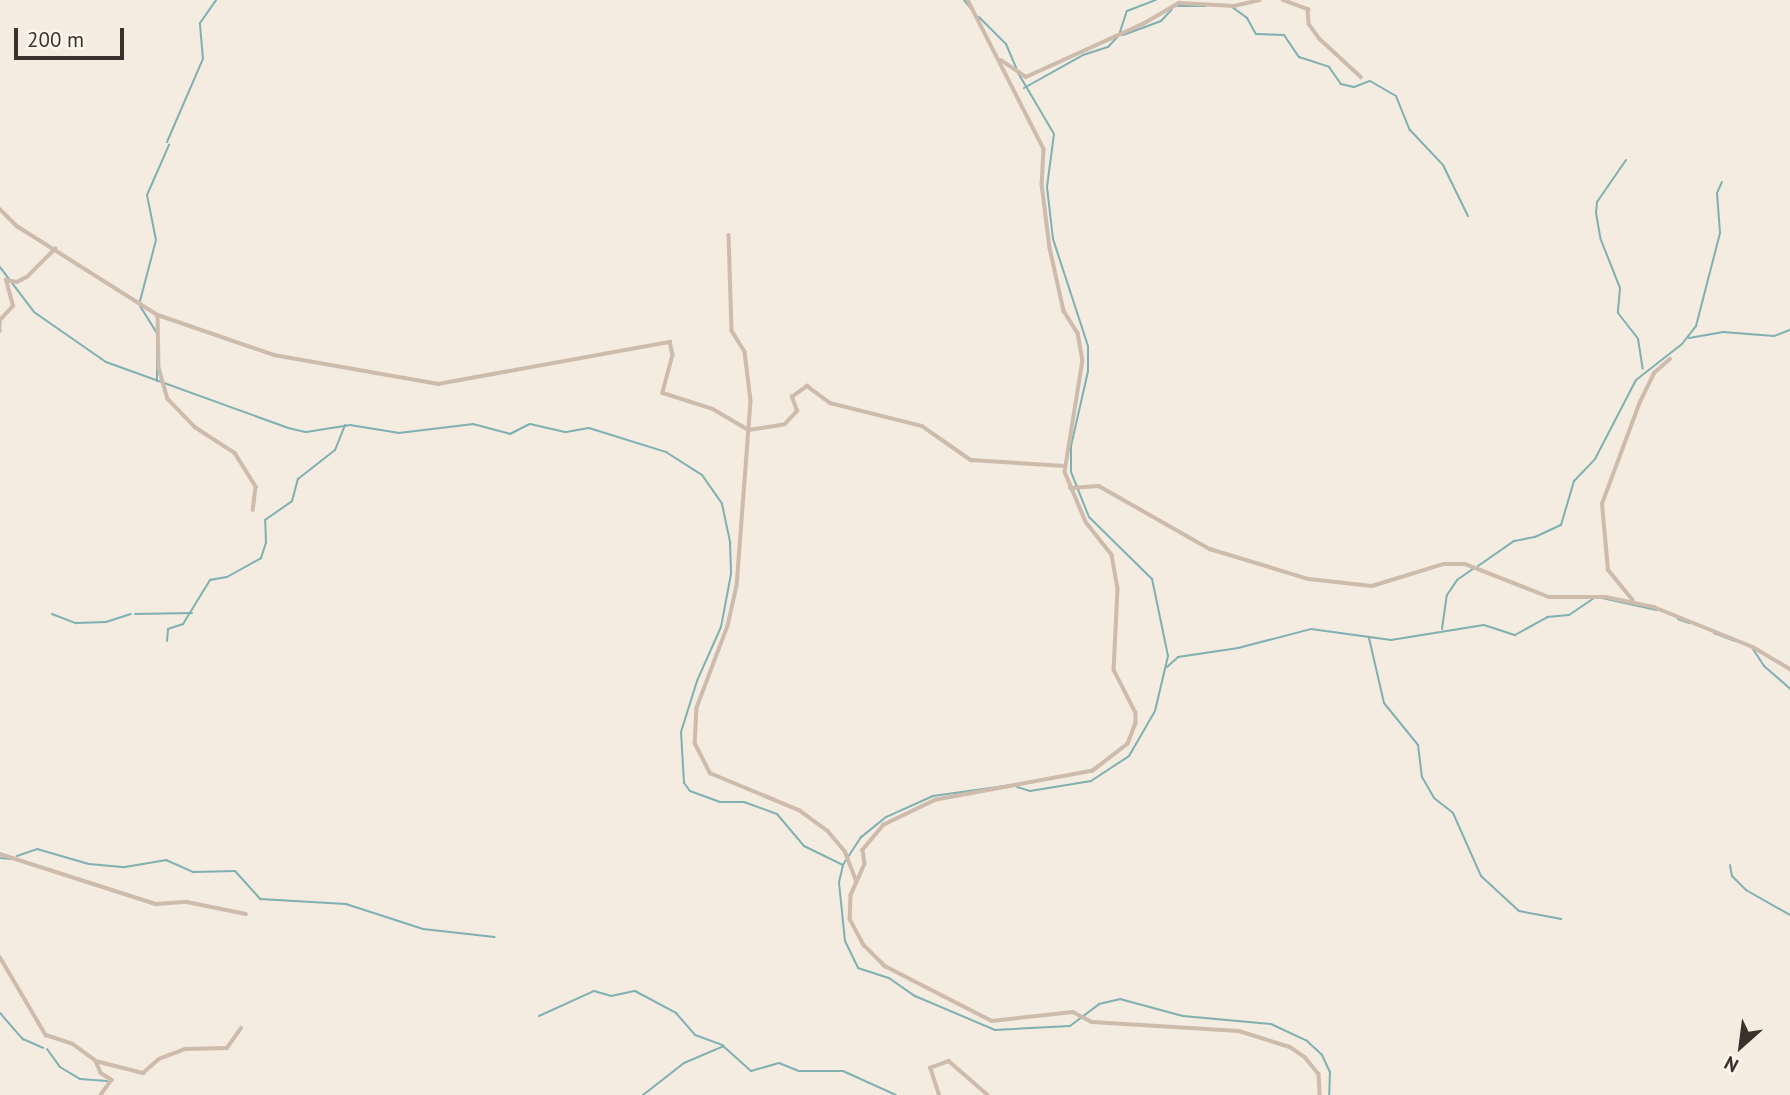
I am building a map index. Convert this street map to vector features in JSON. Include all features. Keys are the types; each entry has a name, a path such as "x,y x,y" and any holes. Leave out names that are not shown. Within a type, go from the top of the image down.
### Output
{"street":[{"path":"968,0 1043,144 1042,194 1052,257 1064,294 1064,311 1075,325 1082,352 1084,377 1073,410 1065,466 1070,488 1097,541 1113,559 1118,589 1114,670 1137,716 1132,738 1116,755 1084,774 958,795 901,814 868,840 863,850 864,864 856,880 850,919 871,953 910,982 992,1021 1073,1012 1087,1022 1239,1031 1290,1047 1305,1057 1319,1074 1320,1095"},
{"path":"999,60 1026,77 1143,24 1179,2 1234,6 1259,0"},
{"path":"1283,0 1308,9 1309,24 1361,78"},
{"path":"0,209 9,220 158,315 274,355 425,384 670,342 673,355 663,393 713,409 750,430 785,424 797,411 792,397 807,386 830,403 922,426 971,460 1065,466"},
{"path":"729,235 732,331 746,360 752,397 750,430 737,586 728,626 697,708 695,743 709,774 799,810 828,831 845,851 856,880"},
{"path":"0,331 0,320 13,306 6,280 17,282 27,277 55,248"},
{"path":"158,315 159,368 168,399 200,431 235,453 256,487 253,510"},
{"path":"1633,601 1608,570 1602,505 1640,402 1654,373 1670,359"},
{"path":"1070,488 1099,486 1210,549 1316,580 1372,586 1455,564 1474,567 1503,583 1549,597 1633,601 1743,643 1790,669"},
{"path":"0,854 156,904 187,902 246,914"},
{"path":"0,957 46,1035 73,1044 96,1061 143,1073 159,1059 185,1049 209,1045 227,1048 241,1028"},
{"path":"96,1061 101,1073 112,1080 101,1095"},
{"path":"939,1095 930,1068 949,1061 988,1095"}],"waterway":[{"path":"167,142 203,59 200,23 216,0"},
{"path":"964,0 972,10"},
{"path":"1024,88 1083,55 1108,47 1119,35 1127,11 1156,0"},
{"path":"1177,6 1206,6"},
{"path":"1232,7 1247,18 1256,34 1284,35 1299,57 1329,67 1341,84 1354,87 1370,81 1396,96 1410,130 1443,165 1468,216"},
{"path":"1123,35 1161,21 1172,9"},
{"path":"979,17 1006,44 1016,68"},
{"path":"1017,787 1030,791 1091,781 1129,756 1155,711 1168,656 1152,579 1089,517 1071,472 1071,446 1088,371 1088,346 1053,239 1047,187 1054,134 1018,73"},
{"path":"140,301 156,240 147,195 169,145"},
{"path":"1626,160 1597,202 1596,213 1601,240 1620,288 1618,313 1638,339 1643,369"},
{"path":"1478,566 1514,541 1535,537 1561,525 1574,481 1595,459 1636,380 1682,344 1696,326 1720,233 1717,193 1722,182"},
{"path":"0,267 34,312 106,362 288,428 306,432 350,425 399,433 473,424 510,434 530,424 566,432 589,428 666,452 702,475 722,504 730,543 731,574 721,627 697,681 681,732 684,783 690,791 720,802 744,802 777,814 804,846 843,865"},
{"path":"140,306 157,333"},
{"path":"1689,338 1723,332 1774,336 1790,330"},
{"path":"157,342 157,381"},
{"path":"167,641 168,629 183,624 210,580 227,577 261,558 266,543 265,520 292,501 298,479 335,450 345,425"},
{"path":"1442,629 1447,595 1457,580 1474,568"},
{"path":"1602,598 1657,610"},
{"path":"1167,667 1178,657 1238,648 1311,629 1391,640 1484,625 1515,635 1547,617 1569,615 1593,599"},
{"path":"135,614 192,613"},
{"path":"52,614 76,623 106,622 131,614"},
{"path":"1678,619 1689,623"},
{"path":"1714,633 1735,641"},
{"path":"1369,638 1384,703 1418,745 1422,777 1434,798 1453,813 1481,876 1519,911 1561,919"},
{"path":"1753,649 1764,666 1790,689"},
{"path":"1012,785 933,796 886,817 861,837 843,865 839,883 845,941 858,968 889,978 915,996 995,1030 1070,1026 1099,1004 1120,999 1183,1016 1271,1024 1306,1040 1322,1055 1330,1072 1329,1095"},
{"path":"17,856 37,849 89,864 125,867 166,860 193,872 235,871 260,899 346,904 423,929 495,937"},
{"path":"0,858 11,859"},
{"path":"1730,865 1732,876 1746,890 1790,915"},
{"path":"539,1016 594,991 611,996 635,991 676,1013 695,1035 722,1045 751,1071 779,1063 799,1071 843,1071 896,1095"},
{"path":"0,1013 23,1039 43,1048"},
{"path":"643,1095 684,1063 724,1046"},
{"path":"47,1049 60,1067 80,1079 107,1081"}]}
